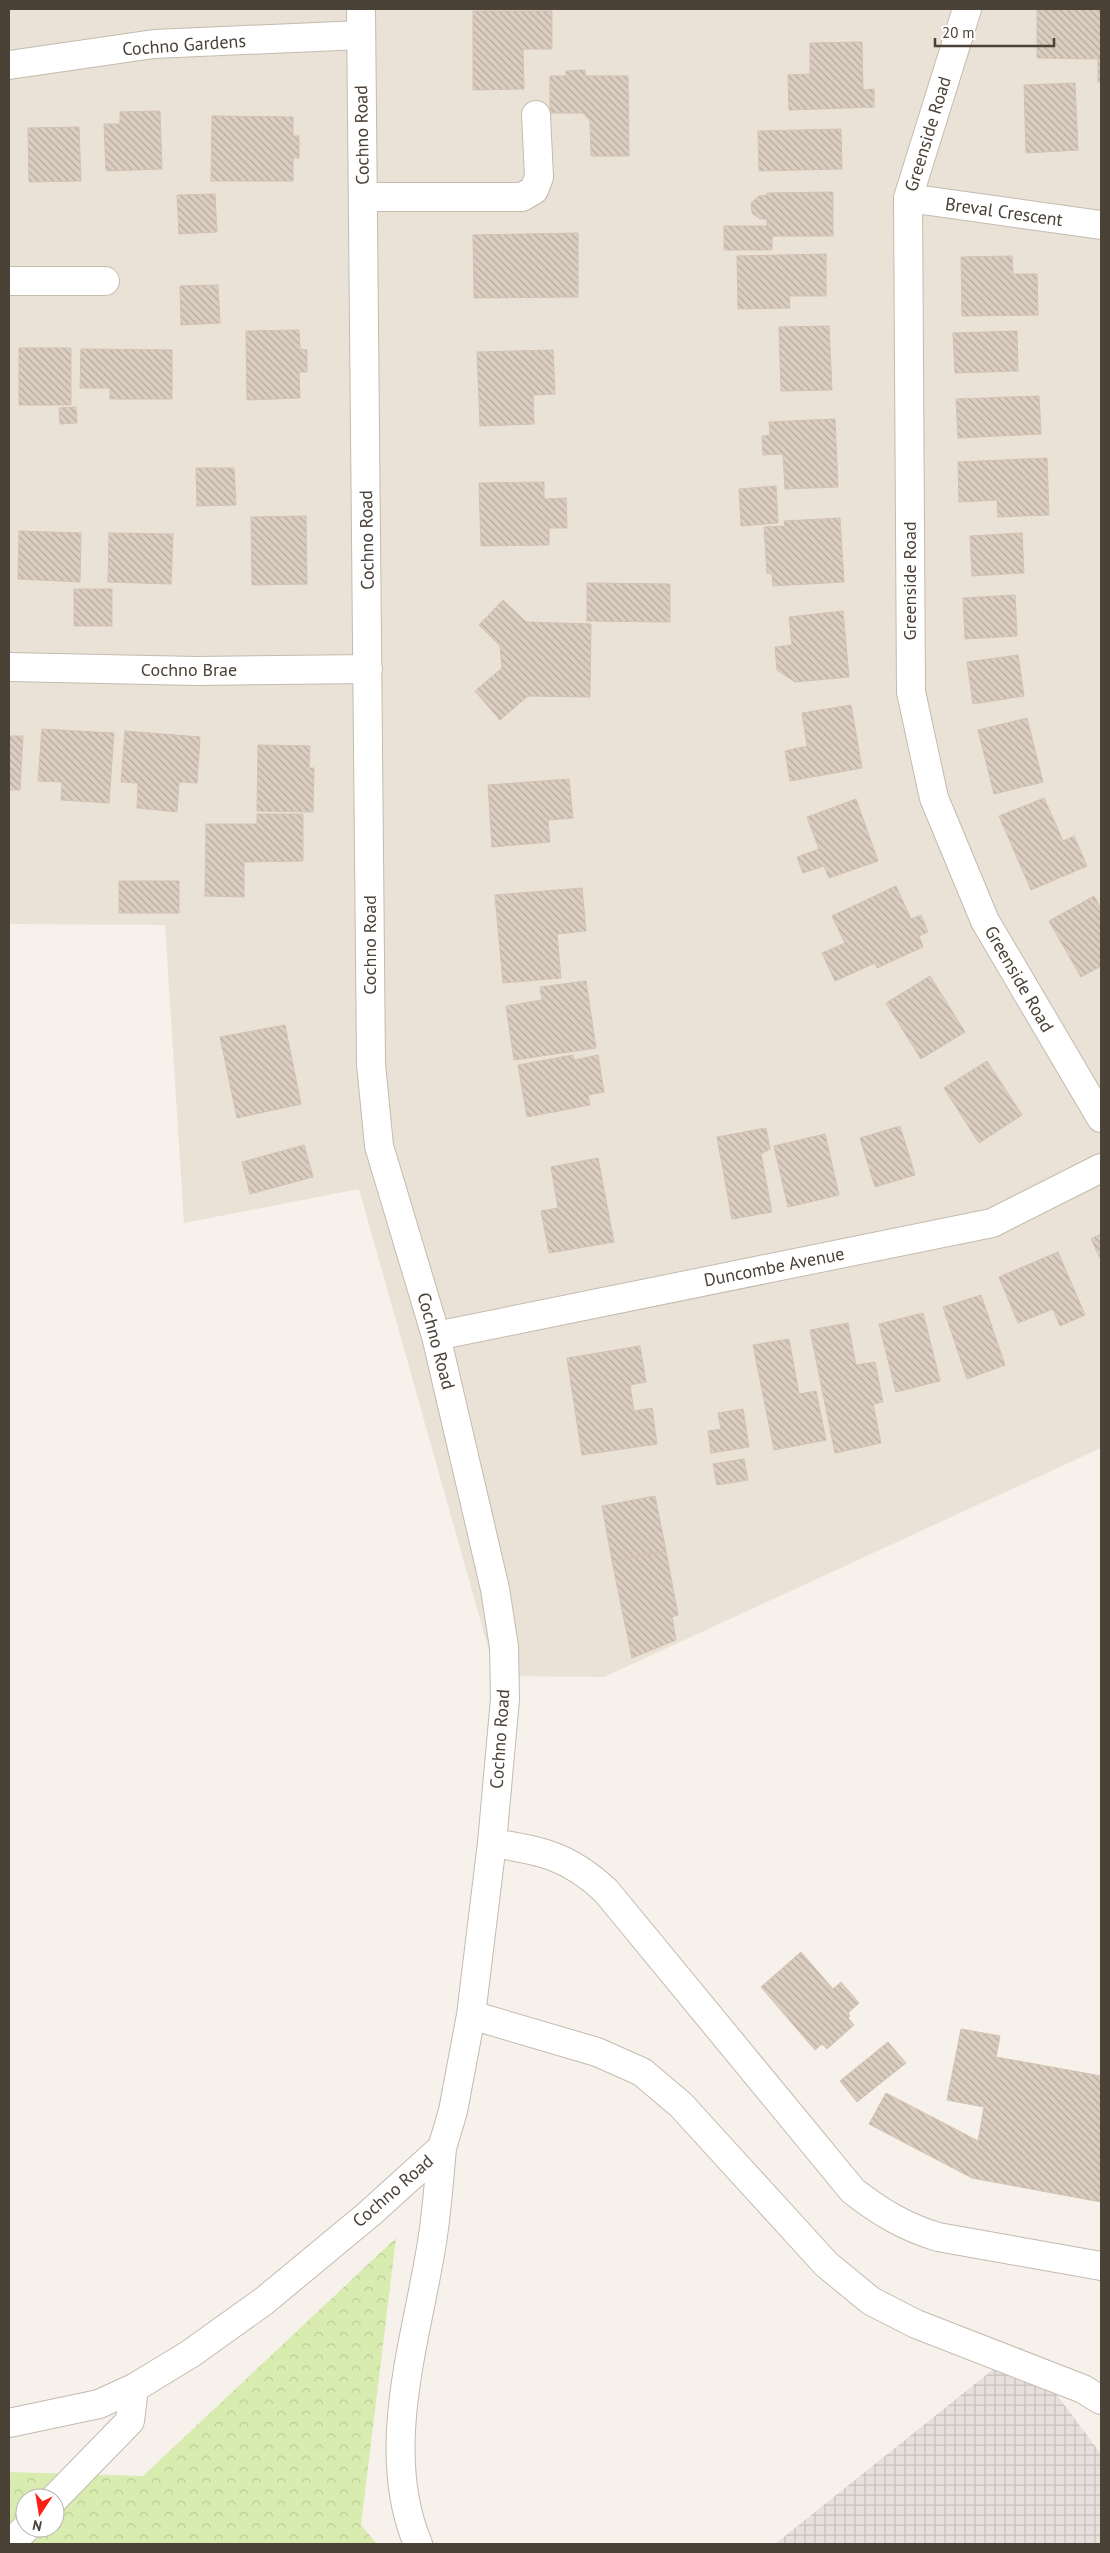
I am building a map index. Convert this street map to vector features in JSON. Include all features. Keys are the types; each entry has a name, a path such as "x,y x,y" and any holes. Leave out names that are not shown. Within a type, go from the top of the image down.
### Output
{"street":[{"name":"Greenside Road","path":"967,9 908,198 911,692 934,798 985,921 1101,1118"},
{"name":"Cochno Gardens","path":"9,65 154,44 361,22"},
{"name":"Cochno Road","path":"9,2422 99,2404 134,2388 190,2354 264,2301 369,2214 442,2148 453,2112 471,2015 492,1843 504,1699 504,1647 496,1588 436,1336 380,1146 374,1110 371,1064 361,22"},
{"path":"364,197 522,197 534,190 539,177 536,114"},
{"name":"Breval Crescent","path":"908,198 1101,225"},
{"path":"9,281 105,281"},
{"name":"Cochno Brae","path":"9,667 196,671 368,669"},
{"name":"Duncombe Avenue","path":"436,1336 992,1223 1101,1168"},
{"path":"492,1843 534,1849 560,1858 588,1875 606,1891 853,2191 879,2211 912,2229 938,2237 1101,2266"},
{"path":"471,2015 597,2052 642,2072 681,2105 826,2264 871,2302 916,2324 1083,2389 1101,2400"},
{"path":"418,2544 410,2525 403,2487 401,2449 405,2392 432,2241 442,2148"},
{"path":"65,2488 130,2421 134,2388"}],"shaded area":[{"path":"9,9 1101,9 1101,1448 604,1677 496,1676 359,1189 184,1223 165,925 9,924"},
{"path":"1021,2347 1101,2454 1101,2544 775,2544"}],"green space":[{"path":"396,2238 361,2525 377,2544 9,2544 9,2472 143,2476"}],"building":[{"path":"1037,9 1101,9 1101,59 1037,58"},
{"path":"473,11 552,11 552,49 523,49 524,89 473,90"},
{"path":"862,42 863,90 874,89 874,107 789,110 788,75 810,74 810,43"},
{"path":"1098,59 1101,59 1101,82 1098,82"},
{"path":"585,70 585,76 628,76 629,156 591,156 590,121 583,113 550,113 550,76 566,76 566,71"},
{"path":"1075,83 1078,150 1026,153 1024,85"},
{"path":"160,111 162,169 106,171 104,124 120,124 120,112"},
{"path":"212,116 293,117 293,136 299,136 299,158 293,158 293,181 211,181"},
{"path":"79,127 81,181 29,182 28,128"},
{"path":"841,129 842,169 759,171 758,131"},
{"path":"833,192 833,236 772,236 772,250 724,250 724,226 767,226 767,219 760,219 752,213 751,203 759,196 767,195 767,193"},
{"path":"215,194 217,232 179,234 177,195"},
{"path":"578,233 578,297 474,298 473,235"},
{"path":"826,254 826,296 789,296 790,308 738,309 737,256"},
{"path":"1012,256 1013,274 1037,274 1038,315 962,316 961,257"},
{"path":"218,285 220,323 181,325 180,286"},
{"path":"829,326 832,390 781,391 779,327"},
{"path":"299,330 300,349 307,350 307,372 299,372 300,398 247,400 246,331"},
{"path":"1017,331 1018,371 955,373 953,333"},
{"path":"19,348 71,348 71,405 19,405"},
{"path":"81,349 172,350 172,399 110,399 110,388 80,388"},
{"path":"553,350 555,394 533,395 534,424 480,426 477,352"},
{"path":"1039,396 1041,434 958,438 956,399"},
{"path":"76,407 77,423 60,424 59,408"},
{"path":"835,419 838,487 785,489 783,454 763,455 762,436 770,435 769,422"},
{"path":"1047,458 1049,515 998,517 997,500 959,502 958,462"},
{"path":"196,468 234,468 236,505 197,506"},
{"path":"544,482 544,499 566,498 567,528 549,528 549,545 481,546 479,483"},
{"path":"776,486 778,523 741,526 739,489"},
{"path":"306,516 307,584 252,585 251,517"},
{"path":"840,518 844,582 773,586 772,574 767,573 764,527 785,526 784,521"},
{"path":"19,531 81,533 80,582 18,579"},
{"path":"109,533 173,534 171,584 108,582"},
{"path":"1022,533 1024,573 972,576 970,536"},
{"path":"587,583 670,584 670,622 587,621"},
{"path":"74,589 112,589 112,626 74,626"},
{"path":"1015,595 1017,636 965,639 963,598"},
{"path":"503,600 526,622 591,624 590,697 528,696 500,720 475,691 502,668 500,646 479,625"},
{"path":"843,611 849,677 795,682 777,670 775,647 792,645 789,617"},
{"path":"1018,655 1024,696 973,704 967,662"},
{"path":"851,705 862,768 790,781 785,751 807,746 802,713"},
{"path":"1027,718 1043,782 994,794 978,730"},
{"path":"42,729 114,733 109,803 61,800 62,782 38,781"},
{"path":"125,731 200,737 197,783 179,782 177,812 137,808 138,783 121,782"},
{"path":"9,736 23,736 20,790 9,790"},
{"path":"258,745 310,746 309,768 314,768 313,812 257,811"},
{"path":"569,779 573,818 548,820 550,842 492,847 488,785"},
{"path":"1044,798 1063,841 1074,836 1087,866 1031,890 999,816"},
{"path":"856,799 878,861 829,878 824,866 803,873 797,857 819,849 807,817"},
{"path":"257,814 303,814 303,861 244,862 244,897 205,896 206,824 257,824"},
{"path":"119,881 179,881 179,913 119,913"},
{"path":"896,886 911,919 921,915 928,932 919,936 923,947 877,968 875,963 835,981 822,953 845,943 832,916"},
{"path":"582,888 586,931 557,934 561,978 503,983 495,895"},
{"path":"1094,896 1101,909 1101,966 1081,977 1049,921"},
{"path":"930,976 965,1032 921,1059 886,1003"},
{"path":"586,981 596,1048 514,1060 506,1006 542,1000 540,987"},
{"path":"285,1025 301,1104 237,1118 220,1037"},
{"path":"573,1055 574,1060 598,1055 604,1092 588,1095 590,1105 527,1117 518,1065"},
{"path":"987,1061 1022,1115 979,1143 944,1088"},
{"path":"900,1126 915,1175 875,1187 860,1138"},
{"path":"766,1128 770,1149 761,1154 772,1212 732,1219 717,1137"},
{"path":"825,1134 839,1195 788,1207 774,1146"},
{"path":"304,1145 313,1177 250,1194 242,1162"},
{"path":"598,1158 614,1242 549,1253 541,1211 558,1208 551,1167"},
{"path":"1101,1234 1101,1260 1091,1239"},
{"path":"1058,1252 1085,1315 1060,1326 1053,1309 1018,1323 999,1277"},
{"path":"981,1295 1005,1365 967,1379 943,1307"},
{"path":"923,1313 940,1381 896,1392 879,1324"},
{"path":"848,1323 856,1365 875,1362 883,1402 873,1404 881,1443 835,1453 810,1330"},
{"path":"789,1339 799,1394 816,1391 826,1440 774,1450 753,1345"},
{"path":"640,1346 646,1382 630,1385 634,1411 652,1408 657,1444 582,1455 567,1358"},
{"path":"743,1409 749,1447 711,1453 708,1431 721,1429 718,1413"},
{"path":"744,1459 748,1480 717,1485 713,1464"},
{"path":"655,1496 666,1551 612,1561 602,1506"},
{"path":"666,1551 678,1615 672,1617 676,1640 632,1658 612,1561"},
{"path":"801,1952 833,1989 841,1982 859,2003 848,2013 850,2016 848,2018 854,2025 827,2049 822,2044 815,2050 761,1987"},
{"path":"961,2029 1000,2036 996,2057 1101,2076 1101,2202 972,2178 869,2124 886,2093 978,2141 984,2107 947,2100"},
{"path":"888,2042 906,2063 857,2102 840,2081"}]}
